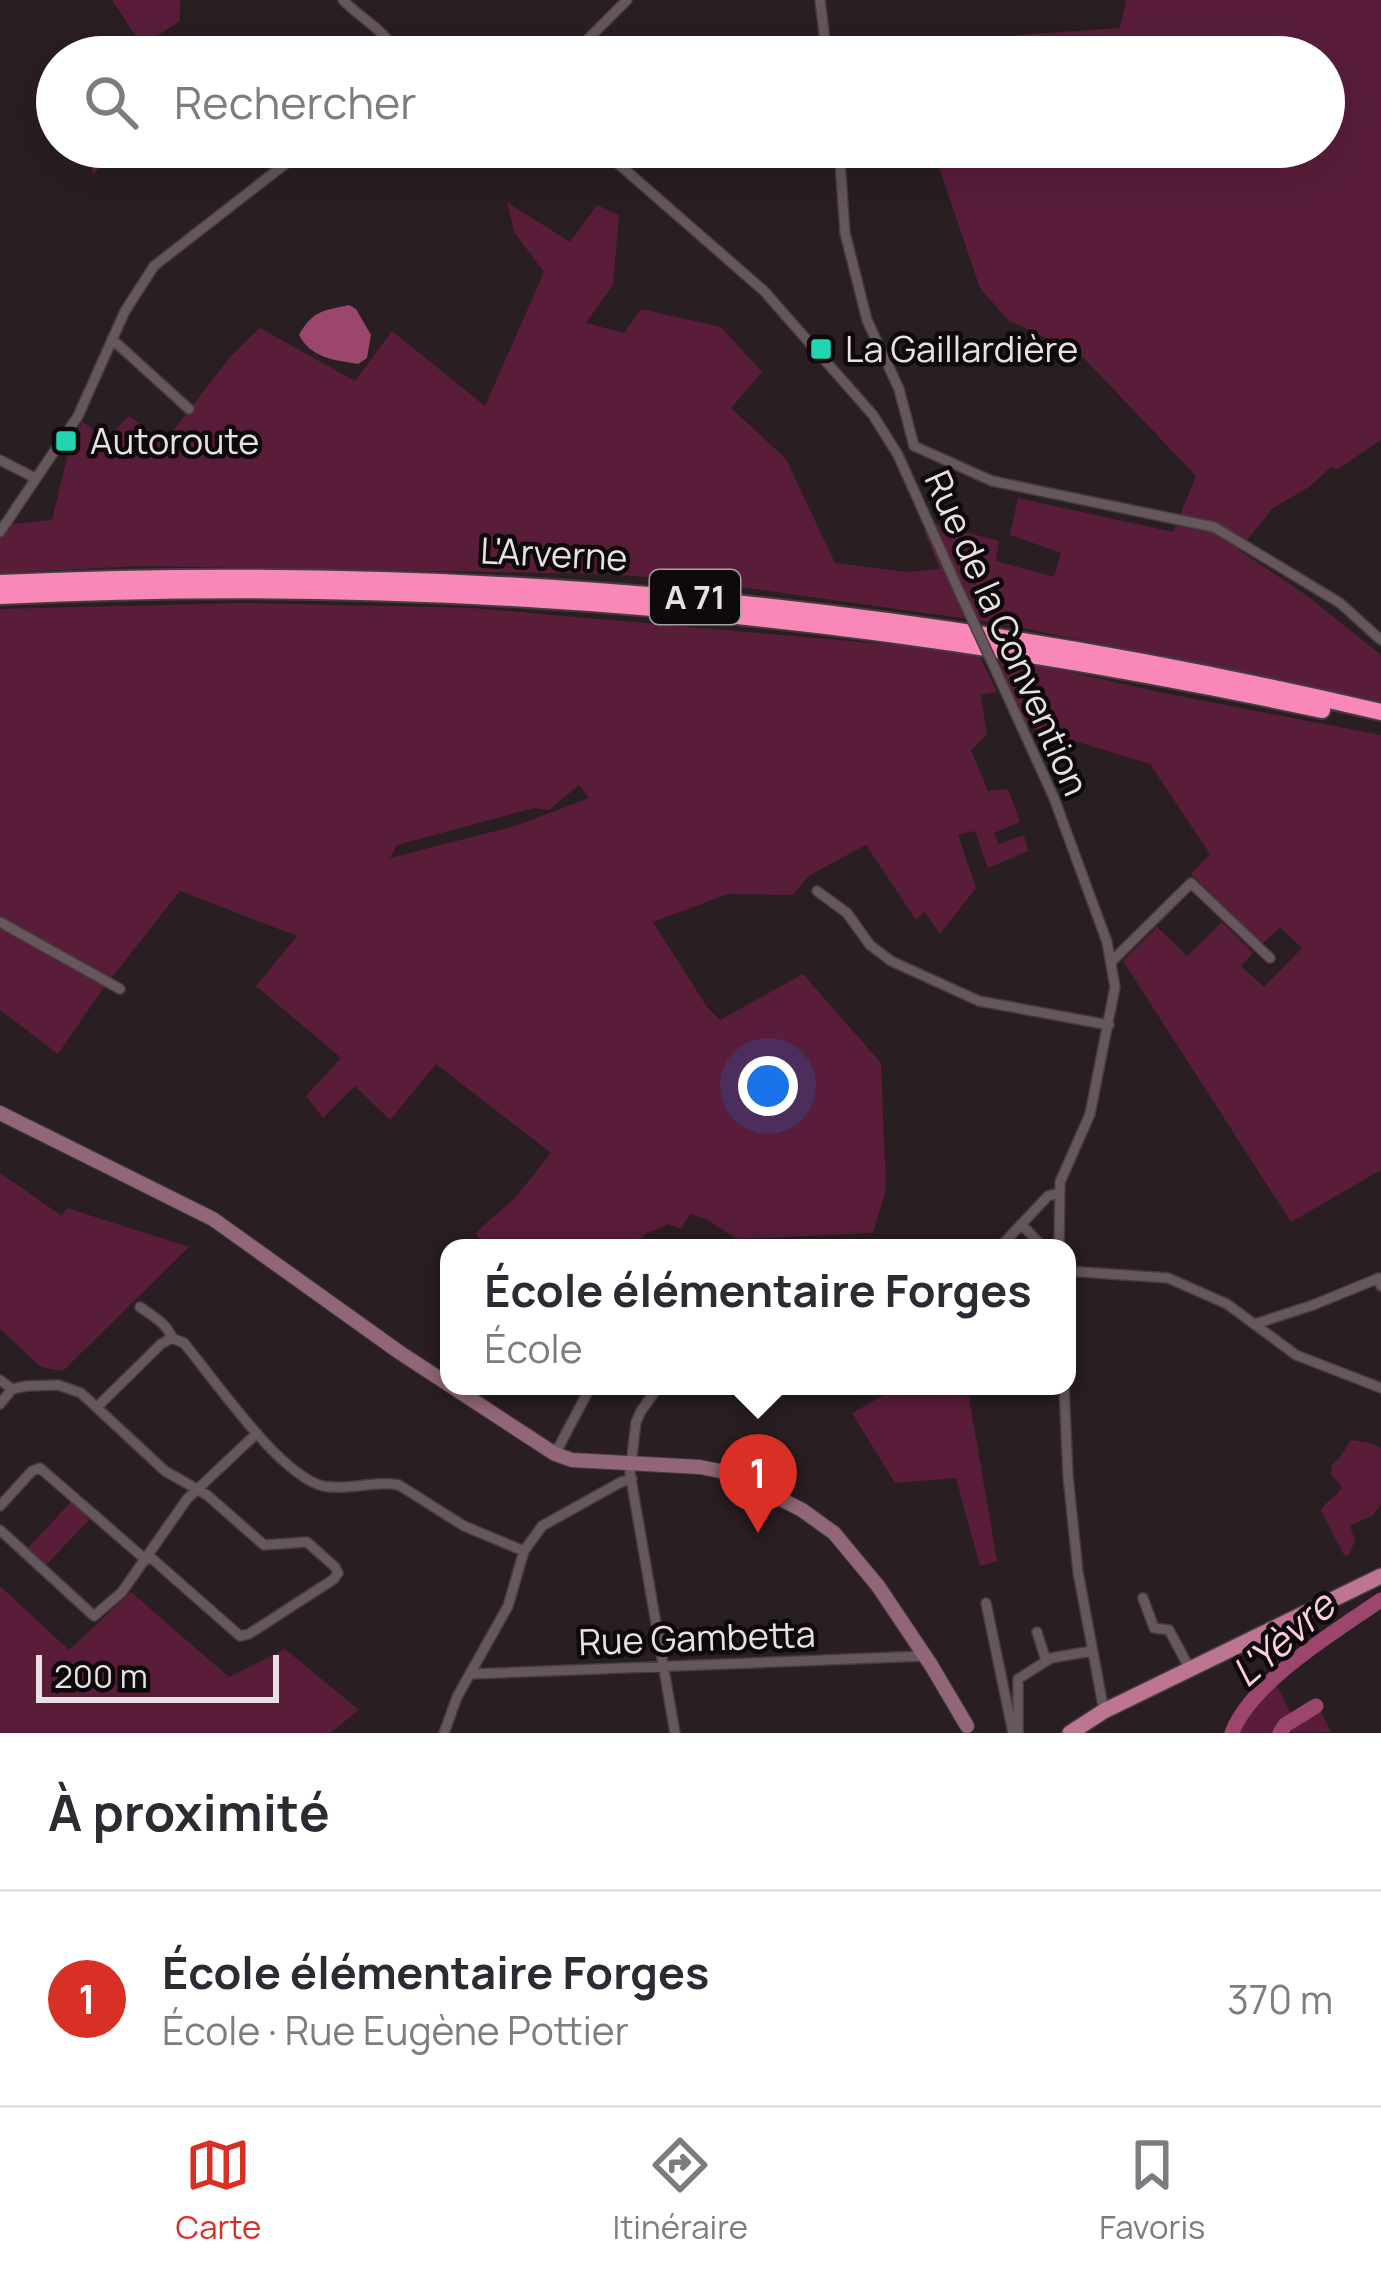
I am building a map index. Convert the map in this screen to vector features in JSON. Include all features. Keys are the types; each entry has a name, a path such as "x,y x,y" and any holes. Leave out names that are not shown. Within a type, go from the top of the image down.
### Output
{"highway":[{"name":"L'Arverne","path":"0,583 345,578 707,598 1018,638 1171,665 1381,712"},
{"name":"L'Arverne","path":"0,596 345,590 673,608 1018,651 1232,690 1381,724"}],"main road":[{"path":"1070,1733 1104,1711 1381,1579"}],"street":[{"path":"343,0 387,36"},
{"path":"591,36 627,0"},
{"path":"820,0 824,36"},
{"path":"0,532 78,416 112,338 154,266 280,168"},
{"name":"Rue de la Convention","path":"623,168 764,291 873,416 898,455 1054,798 1112,962 1115,986 1090,1114 1061,1178 1059,1239"},
{"path":"840,168 844,233 867,320 899,388 914,446"},
{"path":"112,338 189,409"},
{"path":"898,455 914,446"},
{"path":"914,446 992,482 1214,527 1340,603 1381,640"},
{"path":"0,460 35,478"},
{"path":"1112,962 1191,883 1270,958"},
{"path":"817,891 847,913 870,945 891,961 996,1006 1109,1025"},
{"path":"0,922 120,989"},
{"path":"0,1113 213,1219 440,1380"},
{"path":"1007,1239 1048,1196 1058,1193"},
{"path":"1021,1224 1035,1239"},
{"path":"1076,1271 1168,1279 1227,1304 1296,1354 1381,1388"},
{"path":"1255,1324 1378,1278 1381,1286"},
{"path":"140,1307 172,1338 184,1343 257,1433 293,1470 313,1483 342,1488 399,1485 464,1526 524,1551"},
{"path":"97,1407 172,1338"},
{"path":"0,1380 12,1389"},
{"path":"0,1404 12,1389 27,1386 58,1385 81,1393 165,1471 207,1495 264,1545 307,1542 335,1567 337,1576 241,1636 40,1468 0,1506"},
{"path":"464,1395 555,1454 572,1460 631,1472 700,1467 730,1473 802,1510 834,1533 856,1558 969,1729"},
{"path":"555,1454 586,1395"},
{"path":"653,1395 641,1411 631,1472 675,1733"},
{"path":"1064,1395 1078,1572 1104,1711"},
{"path":"0,1530 94,1616 122,1592 187,1498 257,1433"},
{"path":"444,1733 457,1697 508,1606 524,1551 542,1526 631,1472"},
{"path":"1143,1598 1154,1628 1169,1630 1190,1670"},
{"path":"986,1603 1016,1733"},
{"path":"1037,1632 1046,1661"},
{"path":"1016,1733 1018,1679 1046,1661 1092,1651"},
{"name":"Rue Gambetta","path":"470,1674 925,1656"}],"shaded area":[{"path":"112,0 180,0 180,21 157,36 135,36"},
{"path":"1126,0 1381,0 1381,440 1338,469 1331,467 1309,487 1273,508 1239,550 1306,595 1381,655 1381,702 1003,624 698,581 607,574 141,566 0,573 0,525 52,520 68,454 82,421 106,440 129,416 165,441 231,356 260,328 355,381 392,331 485,406 544,272 514,232 507,202 570,242 597,205 619,215 613,285 586,323 624,333 641,309 721,327 762,372 731,408 786,459 835,563 907,572 940,569 924,531 936,524 999,541 996,561 1054,577 1061,553 1010,535 1018,498 1173,532 1196,476 1079,353 1008,320 980,288 939,168 1345,168 1345,36 1014,36 1120,28"},
{"path":"349,305 371,335 367,358 358,364 317,353 299,335 314,316"},
{"path":"243,603 473,608 979,655 997,692 981,695 987,735 971,750 988,791 1008,789 1020,822 994,833 999,844 1024,835 1028,851 988,868 975,831 958,835 976,888 940,934 924,911 916,920 866,845 810,875 792,895 728,894 653,922 720,1020 803,974 881,1063 886,1189 873,1233 737,1239 690,1214 681,1229 668,1224 642,1239 480,1239 475,1233 515,1198 551,1153 436,1064 390,1120 355,1086 323,1118 306,1096 341,1058 256,986 297,936 180,891 58,1054 0,1010 0,609","holes":["579,785 589,798 515,826 390,858 397,845 534,808 549,810"]},
{"path":"996,655 1381,735 1381,1170 1291,1222 1123,961 1157,927 1187,956 1222,922 1253,953 1241,966 1264,987 1302,948 1280,927 1262,944 1191,874 1210,854 1150,764 1026,726"},
{"path":"0,1173 62,1216 67,1208 189,1247 63,1371 41,1367 0,1329"},
{"path":"884,1395 969,1395 997,1561 980,1566 956,1478 895,1483 852,1413"},
{"path":"1351,1440 1381,1448 1381,1504 1373,1515 1350,1526 1355,1541 1348,1556 1321,1511 1342,1487 1331,1474 1331,1466"},
{"path":"72,1501 90,1519 45,1566 27,1549"},
{"path":"0,1586 69,1650 131,1592 229,1677 285,1649 359,1710 330,1733 0,1733"},
{"path":"1277,1686 1291,1714 1314,1699 1331,1732 1240,1733 1253,1708"}],"waterway":[{"name":"L'Yèvre","path":"1232,1733 1242,1714 1276,1676 1381,1600"},
{"name":"L'Yèvre","path":"1280,1733 1316,1706"}],"place":[{"name":"La Gaillardière","path":"821,349"},
{"name":"Autoroute","path":"66,441"},
{"name":"École élémentaire Forges","path":"758,1533"}]}
